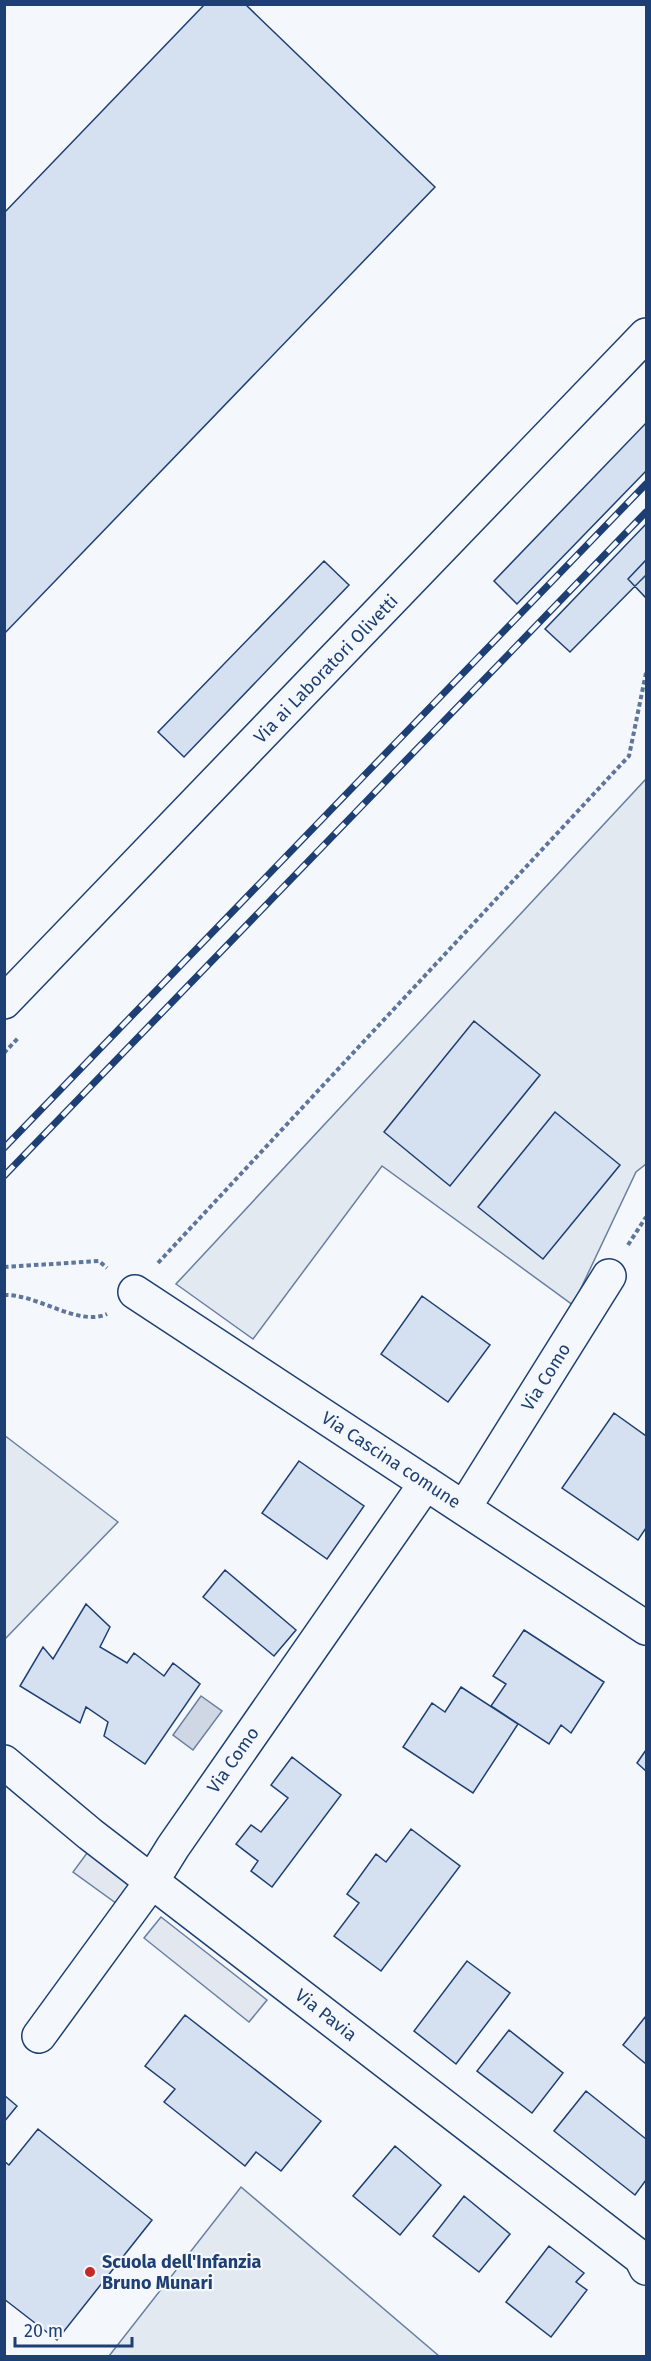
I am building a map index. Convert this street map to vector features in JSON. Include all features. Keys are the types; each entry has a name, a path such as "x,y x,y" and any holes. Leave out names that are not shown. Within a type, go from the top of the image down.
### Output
{"street":[{"name":"Via ai Laboratori Olivetti","path":"4,1002 646,335"},
{"name":"Via Como","path":"464,1508 609,1276"},
{"name":"Via Cascina comune","path":"135,1292 646,1628"},
{"name":"Via Como","path":"39,2036 152,1881 426,1483"},
{"name":"Via Pavia","path":"4,1762 152,1881 644,2258"}],"path":[{"path":"4,1295 21,1295 78,1316 99,1318 117,1310 629,756 646,673"},
{"path":"4,1267 99,1261 135,1292"}],"shaded area":[{"path":"646,779 646,1164 636,1172 573,1305 382,1166 253,1339 176,1284"},
{"path":"4,1435 118,1522 5,1639 4,1639"},
{"path":"201,1696 222,1711 193,1750 173,1735"},
{"path":"90,1849 137,1883 120,1906 73,1872"},
{"path":"161,1917 267,2000 249,2022 144,1938"},
{"path":"241,2187 439,2356 109,2356"}],"building":[{"path":"205,4 245,4 435,187 4,634 4,213"},
{"path":"646,423 646,471 517,604 494,581"},
{"path":"646,524 646,575 570,652 545,629"},
{"path":"646,560 646,598 628,579"},
{"path":"324,561 349,585 184,757 158,732"},
{"path":"474,1021 540,1075 450,1186 384,1132"},
{"path":"555,1112 620,1165 543,1259 478,1207"},
{"path":"422,1296 490,1345 448,1402 381,1354"},
{"path":"614,1413 646,1436 646,1528 638,1540 562,1488"},
{"path":"299,1461 364,1506 327,1559 262,1513"},
{"path":"225,1570 296,1630 274,1656 203,1597"},
{"path":"86,1604 110,1627 100,1647 127,1663 134,1653 164,1676 173,1663 200,1684 145,1764 104,1736 108,1722 86,1707 80,1723 20,1686 43,1647 53,1659"},
{"path":"524,1630 604,1682 571,1733 561,1725 549,1744 491,1706 506,1684 493,1676"},
{"path":"461,1687 518,1724 473,1793 403,1747 432,1703 445,1712"},
{"path":"646,1750 646,1771 637,1763"},
{"path":"292,1757 341,1795 272,1887 251,1871 258,1861 236,1844 251,1825 261,1832 288,1798 271,1785"},
{"path":"411,1829 460,1866 381,1971 334,1936 359,1903 347,1894 376,1854 386,1862"},
{"path":"467,1961 510,1993 456,2064 414,2031"},
{"path":"185,2015 321,2121 281,2171 256,2152 245,2166 164,2102 175,2089 145,2066"},
{"path":"646,2016 646,2064 623,2045"},
{"path":"509,2030 563,2073 532,2113 477,2071"},
{"path":"586,2091 646,2139 646,2180 635,2195 554,2131"},
{"path":"4,2095 17,2106 4,2122"},
{"path":"38,2129 152,2220 57,2340 4,2299 4,2161 9,2165"},
{"path":"395,2146 441,2185 400,2235 353,2196"},
{"path":"464,2196 510,2234 479,2272 433,2236"},
{"path":"549,2246 584,2273 576,2282 587,2290 551,2337 506,2302"}],"railway":[{"path":"4,1148 646,484"},
{"path":"4,1176 646,512"}],"place":[{"name":"Scuola dell'Infanzia Bruno Munari","path":"90,2272"}]}
